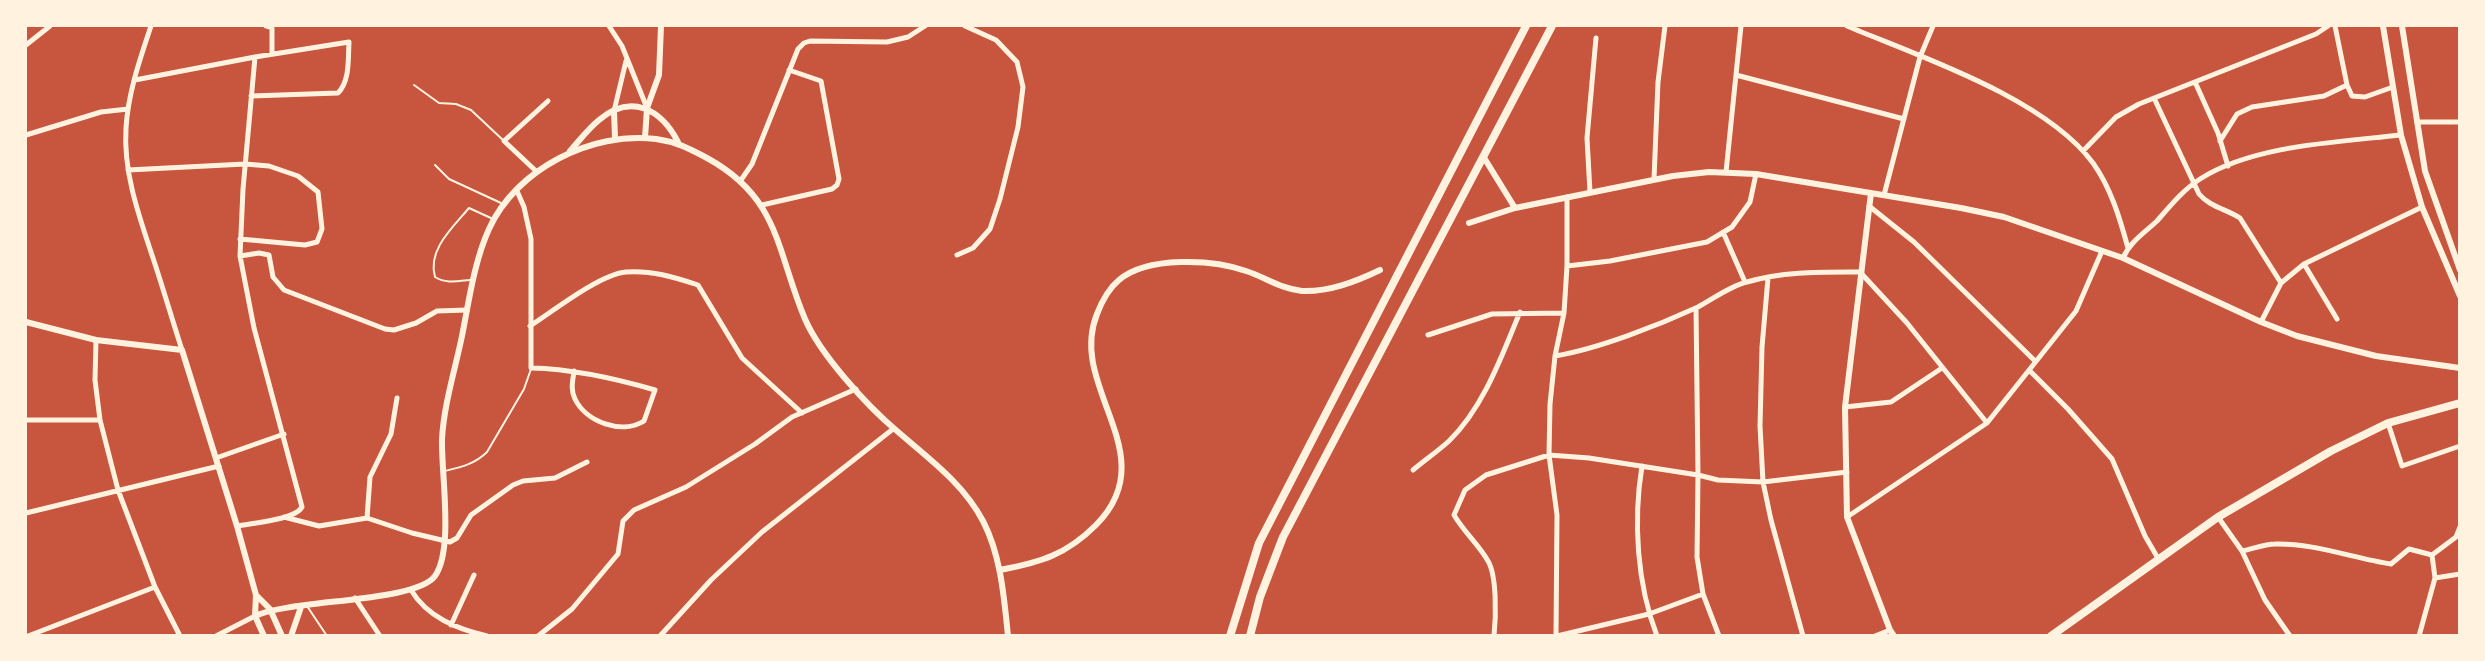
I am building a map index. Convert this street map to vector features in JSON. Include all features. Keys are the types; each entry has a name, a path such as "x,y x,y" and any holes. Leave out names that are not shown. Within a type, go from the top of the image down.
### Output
{"highway":[{"path":"1230,636 1259,543 1526,26"},
{"path":"1250,636 1260,597 1283,537 1552,26"}],"main road":[{"path":"2051,636 2218,517 2331,451 2388,423 2460,403"}],"street":[{"path":"26,45 50,26"},
{"path":"151,26 128,109 126,131 128,170 140,219 237,526 256,595 255,616 264,636"},
{"path":"266,26 272,28 272,54"},
{"path":"609,26 622,46 647,108 666,123 678,142"},
{"path":"645,138 647,108 659,75 661,26"},
{"path":"741,180 752,164 798,49 804,43 810,41 887,42 908,37 925,26"},
{"path":"957,255 973,248 990,229 1018,127 1023,87 1017,62 996,40 965,26"},
{"path":"1654,179 1658,82 1665,26"},
{"path":"1726,172 1741,26"},
{"path":"1847,26 2001,93 2057,128 2083,151 2100,173 2110,194 2128,248"},
{"path":"1884,195 1920,57 1933,26"},
{"path":"2083,151 2115,117 2139,104 2316,34 2328,26"},
{"path":"2335,26 2347,85 2352,96 2365,97 2393,87"},
{"path":"2383,26 2401,135 2422,207 2460,296"},
{"path":"2402,26 2425,171 2460,270"},
{"path":"1590,192 1587,138 1596,38"},
{"path":"135,80 349,42 346,79 338,93 251,96"},
{"path":"237,526 284,517 297,513 302,507 254,328 240,256 245,164 255,57"},
{"path":"615,138 614,111 626,60"},
{"path":"762,205 770,201 832,189 837,186 839,179 821,81 789,70"},
{"path":"1736,75 1904,119"},
{"path":"2195,82 2228,166"},
{"path":"2220,141 2237,114 2252,107 2324,96 2347,85"},
{"path":"2154,98 2193,184 2206,203 2240,218 2281,283"},
{"path":"537,172 504,141 548,101"},
{"path":"568,153 599,120 614,111 647,108"},
{"path":"26,135 102,112 128,109"},
{"path":"2417,122 2460,122"},
{"path":"2123,258 2128,248 2193,184 2228,166 2276,151 2401,135"},
{"path":"216,636 270,609 304,607 411,590 430,582 441,564 445,542 442,472 445,412 474,279 484,241 493,219 537,172 568,153 615,138 645,138 678,142 741,180 762,205 813,337 893,429 954,482 972,503 990,537 1000,570 1008,636"},
{"path":"1483,156 1515,208"},
{"path":"128,170 245,164 269,166 289,171 314,188 319,196 322,229 317,242 312,244 240,239"},
{"path":"1469,223 1515,208 1654,179 1691,173 1756,174 1982,212 2034,226 2123,258 2261,322 2305,339 2376,356 2460,368"},
{"path":"1567,266 1610,261 1707,242 1732,226 1750,202 1756,174"},
{"path":"518,191 531,239 531,368 574,371 655,390 644,421 630,427 599,422 575,400 572,384 574,371"},
{"path":"1871,193 1845,407 1847,517 1892,633 1875,636"},
{"path":"1567,197 1564,313 1555,356 1550,404 1549,455 1557,515 1556,636 1648,614 1703,594"},
{"path":"1869,206 1914,242 2035,361"},
{"path":"2261,322 2281,283 2304,264 2422,207"},
{"path":"1723,232 1745,282"},
{"path":"1847,517 1988,423 2076,311 2102,251"},
{"path":"240,256 259,253 269,255 273,277 284,290 385,328 404,328 437,311 467,310"},
{"path":"1000,570 1043,561 1072,547 1100,521 1111,507 1119,490 1122,469 1120,452 1089,349 1092,325 1107,293 1118,281 1140,267 1154,263 1221,265 1249,272 1287,288 1315,291 1344,285 1380,270"},
{"path":"2304,264 2337,319"},
{"path":"530,326 581,290 623,272 662,273 698,285 742,358 802,413"},
{"path":"1555,356 1578,352 1696,308 1745,282 1807,272 1860,272 1907,323 1988,423"},
{"path":"1768,278 1762,347 1760,426 1763,482 1771,520 1803,636"},
{"path":"1696,308 1698,475 1696,557 1703,594 1719,636"},
{"path":"1413,470 1450,440 1470,415 1499,362 1520,312"},
{"path":"1428,335 1492,314 1564,313"},
{"path":"26,322 96,340 182,350"},
{"path":"96,340 95,380 100,420 118,490 155,587 180,636"},
{"path":"1845,407 1891,402 1942,369"},
{"path":"2029,370 2068,409 2112,459 2145,536 2159,560"},
{"path":"538,636 572,609 618,554 623,521 634,510 686,487 755,444 792,417 856,389"},
{"path":"368,518 370,477 391,434 397,398"},
{"path":"26,420 100,420"},
{"path":"2388,423 2402,466 2460,446"},
{"path":"660,636 711,580 762,532 893,429"},
{"path":"216,458 284,434"},
{"path":"1494,636 1495,595 1489,562 1463,531 1454,515 1465,490 1486,475 1549,455 1589,458 1718,480 1763,482 1847,472"},
{"path":"284,517 319,526 368,518 445,542 457,538 471,515 513,485 523,481 555,478 588,462"},
{"path":"26,513 219,466"},
{"path":"1642,466 1638,525 1643,591 1648,614 1657,636"},
{"path":"2218,517 2242,551 2265,600 2290,636"},
{"path":"2432,555 2456,537 2460,527"},
{"path":"2456,537 2460,543"},
{"path":"2242,551 2273,544 2316,547 2355,558 2391,564 2409,549 2432,555"},
{"path":"2419,636 2435,578 2432,555"},
{"path":"2435,578 2460,574"},
{"path":"450,625 474,575"},
{"path":"28,636 155,587"},
{"path":"411,590 423,606 450,625 470,634 487,636"},
{"path":"256,595 270,609 282,636"},
{"path":"356,598 380,636"},
{"path":"291,636 304,607"}],"lane":[{"path":"414,85 439,103 456,104 471,110 504,141"},
{"path":"435,165 449,179 504,205"},
{"path":"474,279 453,282 441,281 435,277 433,270 436,252 469,208 493,219"},
{"path":"442,472 469,465 479,460 487,452 524,389 531,368"},
{"path":"304,607 327,636"}]}
